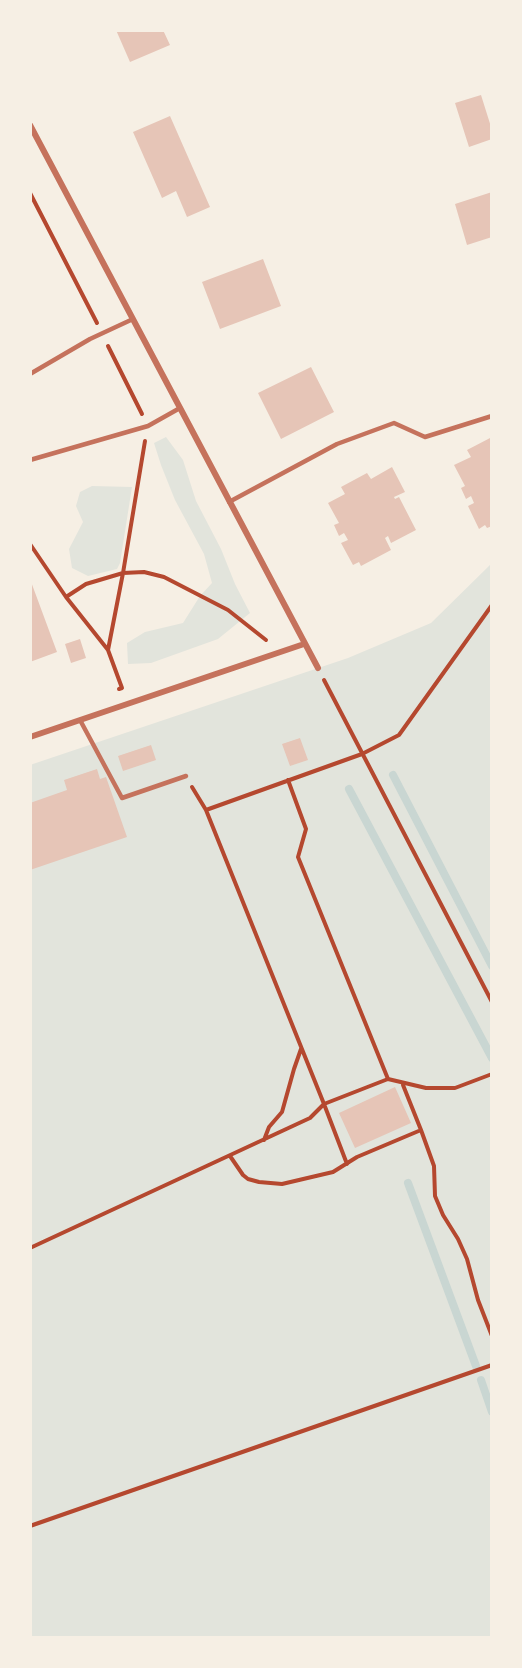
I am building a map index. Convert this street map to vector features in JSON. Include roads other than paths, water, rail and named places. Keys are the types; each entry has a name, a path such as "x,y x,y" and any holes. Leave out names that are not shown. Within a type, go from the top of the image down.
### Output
{"street":[{"path":"30,125 318,668"},
{"path":"30,737 304,644"}],"lane":[{"path":"30,374 102,333 133,319"},
{"path":"30,460 148,426 180,408"},
{"path":"230,502 338,444 394,423 425,437 492,416"},
{"path":"80,720 122,798 186,776"}],"waterway":[{"path":"393,775 492,966"},
{"path":"349,789 492,1058"},
{"path":"408,1183 476,1366"},
{"path":"481,1380 492,1412"}]}
